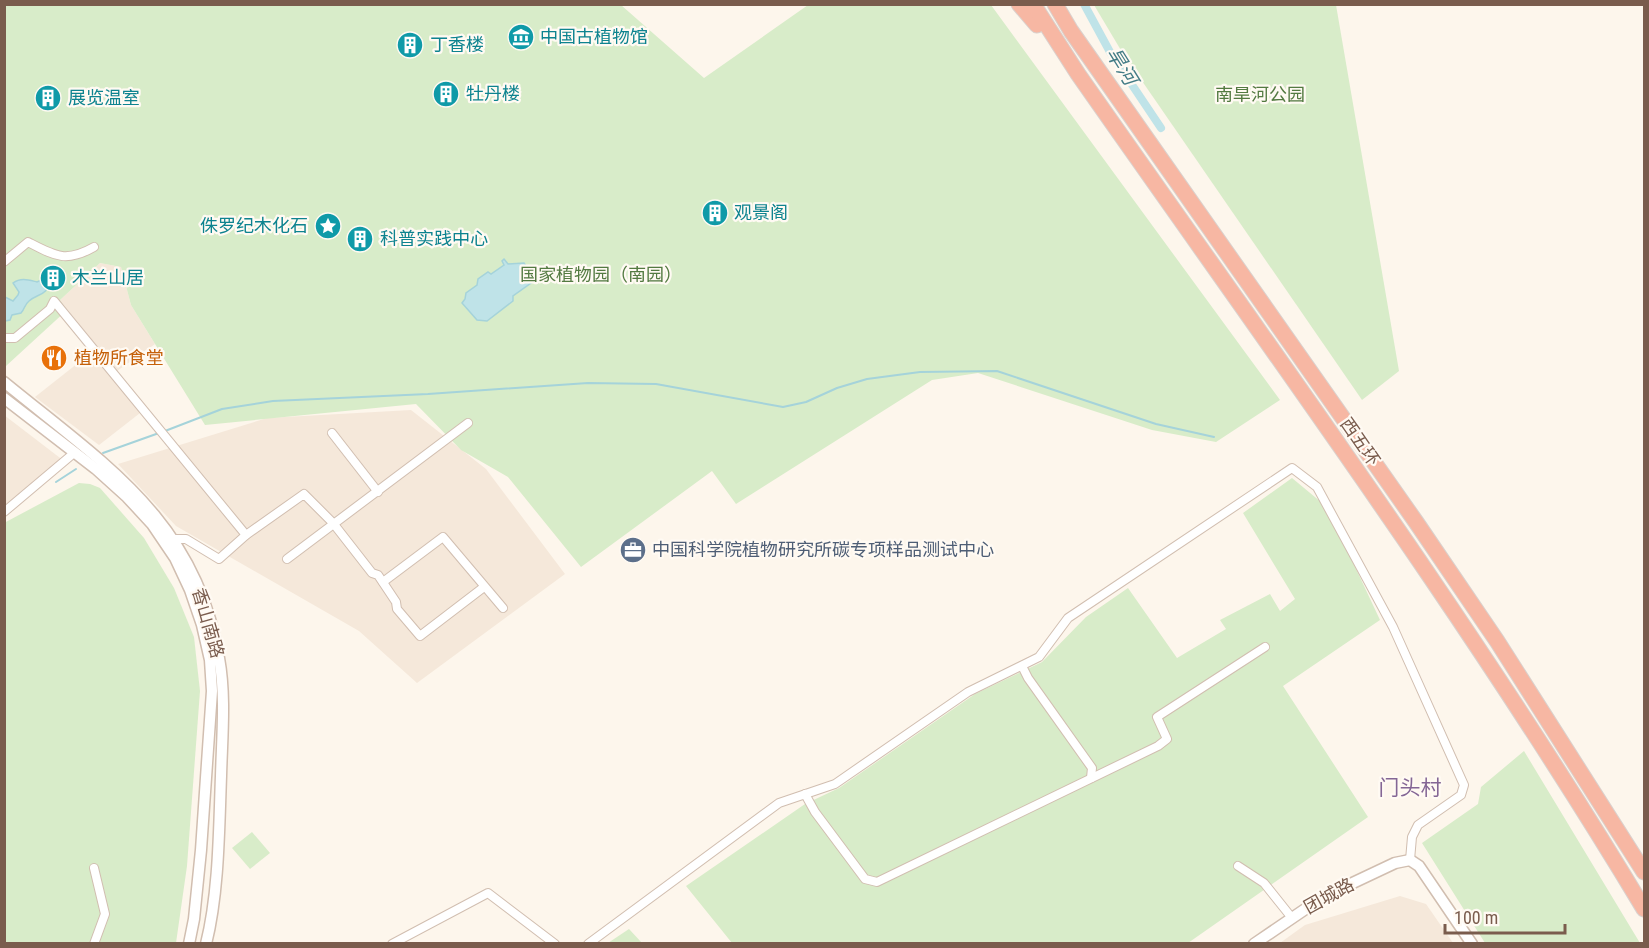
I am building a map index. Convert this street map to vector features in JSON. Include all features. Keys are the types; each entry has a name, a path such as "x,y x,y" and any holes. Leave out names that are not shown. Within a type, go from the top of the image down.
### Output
{"highway":[{"path":"1019,4 1078,75"},
{"name":"西五环","path":"1033,4 1078,75 1401,534 1552,762 1644,909"},
{"name":"西五环","path":"1057,4 1071,31 1497,641 1644,872"}],"street":[{"path":"4,262 28,242 51,254 69,258 94,247"},
{"path":"4,338 15,338 50,309 54,301 246,535"},
{"name":"香山南路","path":"4,382 134,490 159,518 183,553 205,605 219,658 221,682 219,830 210,926 206,944"},
{"name":"香山南路","path":"4,398 96,469 152,524 190,590 202,625 210,660 212,691 201,850 189,944"},
{"path":"287,560 468,423"},
{"path":"332,434 378,492"},
{"path":"4,512 74,453"},
{"path":"588,944 779,802 835,784 968,692 1039,657 1068,618 1292,468 1317,487 1393,627 1464,785 1461,795 1418,825 1412,837 1410,860 1419,866 1472,944"},
{"path":"174,539 186,538 219,559 246,535 304,494 333,523 372,573 378,575 396,602 397,609 420,636 484,587"},
{"path":"383,582 443,537 503,608"},
{"path":"805,794 815,812 865,879 877,882 1162,743 1167,739 1156,717 1265,647"},
{"path":"1022,666 1028,678 1092,768 1090,778"},
{"name":"团城路","path":"1254,944 1323,897 1395,862 1410,860"},
{"path":"1238,866 1264,883 1292,918"},
{"path":"94,868 105,914 94,944"},
{"path":"392,944 488,893 555,944"}],"shaded area":[{"path":"100,263 121,267 131,305 155,344 117,371 60,300"},
{"path":"92,352 140,413 99,445 35,397"},
{"path":"411,410 486,469 565,574 417,683 359,631 176,526 118,464 267,418"},
{"path":"4,415 64,461 5,505 4,505"},
{"path":"1400,896 1426,904 1453,943 1280,943 1305,925"}],"green space":[{"name":"国家植物园（南园）","path":"4,5 621,5 704,78 808,5 991,5 1280,400 1216,442 1152,430 978,373 932,380 736,504 712,471 581,567 508,477 461,450 416,404 205,425 131,305 121,267 100,263 60,300 67,310 6,366"},
{"name":"南旱河公园","path":"1094,5 1336,5 1399,371 1362,400 1122,52"},
{"path":"1292,478 1327,507 1380,620 1283,686 1368,817 1188,943 732,943 686,886 805,804 839,788 975,694 1042,662 1086,617 1128,588 1177,658 1226,629 1220,620 1270,594 1280,611 1295,599 1243,513"},
{"path":"79,483 100,488 144,538 174,588 194,637 200,691 187,866 176,943 5,943 4,523"},
{"path":"1524,751 1640,943 1485,943 1422,843 1478,804 1481,787"},
{"path":"252,832 270,853 250,869 232,848"},
{"path":"629,929 642,943 608,943"}],"water":[{"path":"504,259 508,264 524,263 532,275 531,283 513,296 513,301 487,321 477,320 462,303 466,293 477,285 478,279 504,265 502,261"},
{"path":"46,278 49,281 45,292 32,298 21,313 12,315 10,320 5,321 5,297 13,301 19,292 13,283 22,280 37,282"}],"waterway":[{"name":"旱河","path":"1084,4 1110,52 1161,128"},
{"path":"165,431 222,409 273,401 428,394 588,383 656,384 783,407 806,402 837,388 867,379 920,372 997,371 1156,424 1214,437"},
{"path":"103,453 159,433"},
{"path":"56,482 76,469"}],"place":[{"name":"中国古植物馆","path":"521,37"},
{"name":"丁香楼","path":"410,45"},
{"name":"牡丹楼","path":"446,94"},
{"name":"展览温室","path":"48,98"},
{"name":"观景阁","path":"715,213"},
{"name":"侏罗纪木化石","path":"328,226"},
{"name":"科普实践中心","path":"360,239"},
{"name":"木兰山居","path":"53,278"},
{"name":"植物所食堂","path":"54,358"},
{"name":"中国科学院植物研究所碳专项样品测试中心","path":"633,550"}],"district":[{"name":"门头村","path":"1410,788"}]}
